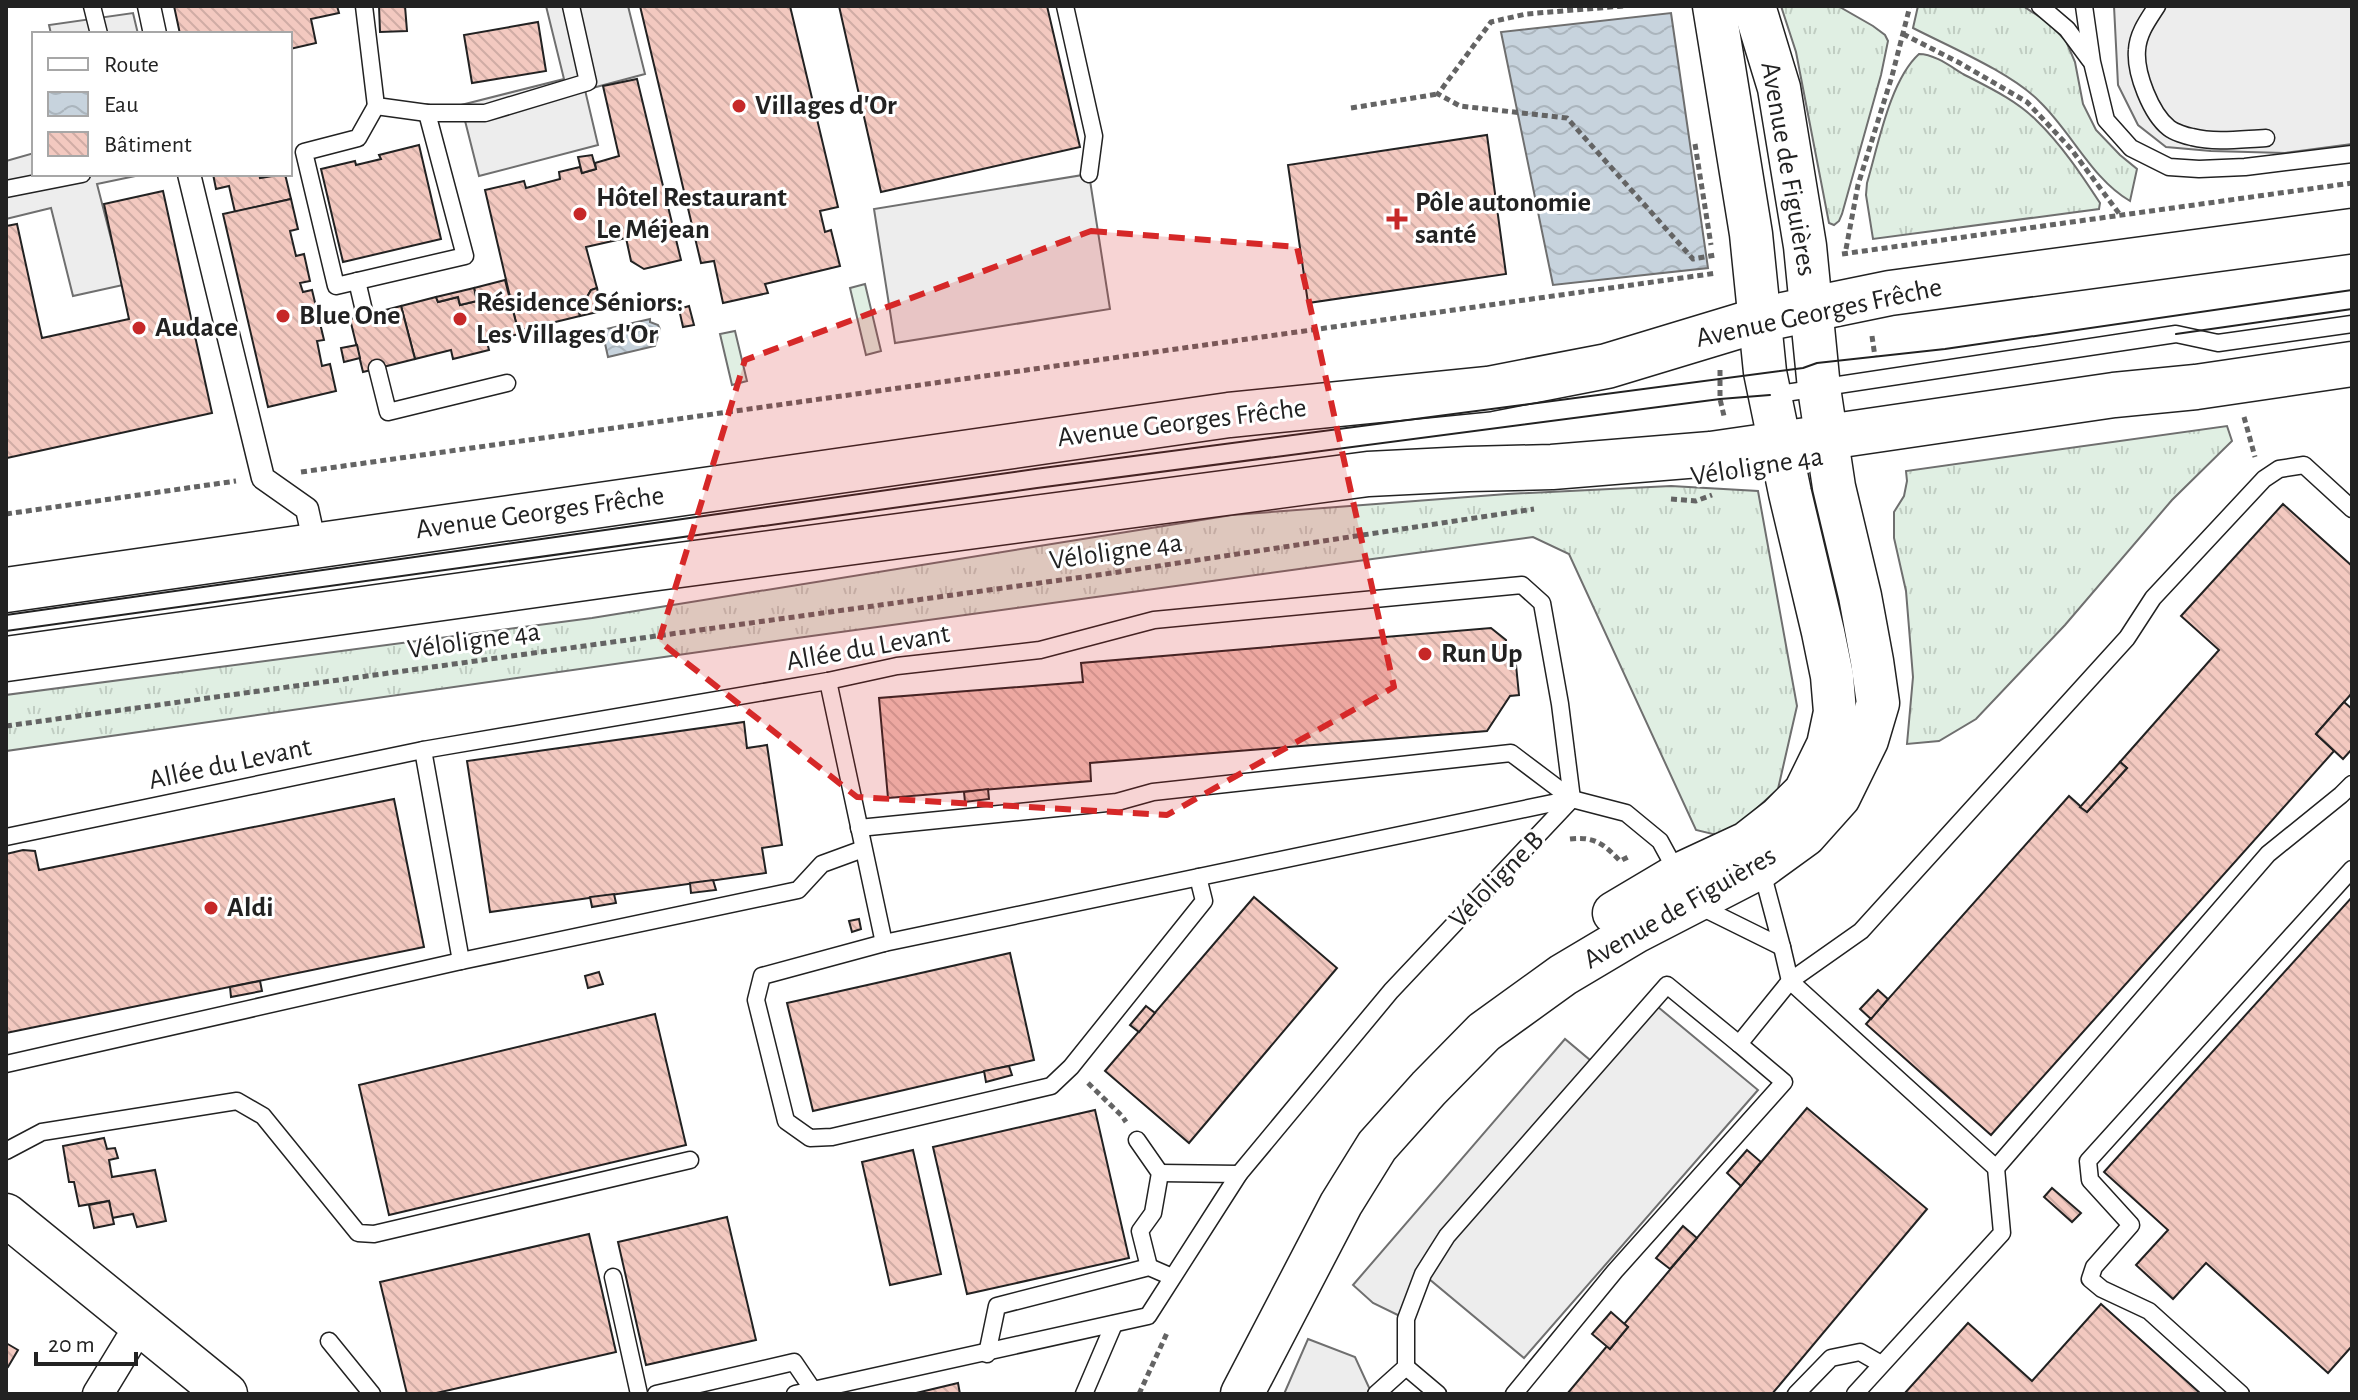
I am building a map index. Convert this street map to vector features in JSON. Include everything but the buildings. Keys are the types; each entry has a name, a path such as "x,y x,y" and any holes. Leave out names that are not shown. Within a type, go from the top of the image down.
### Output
{"main road":[{"name":"Avenue de Figuières","path":"1677,873 1761,867 1805,835 1839,797 1867,740 1878,703 1860,596 1834,487 1819,388 1812,311 1825,257 1779,88 1756,17"},
{"name":"Avenue de Figuières","path":"1212,1394 1226,1373 1318,1188 1359,1128 1405,1073 1466,1012 1545,954 1677,873 1747,843 1805,792 1828,745 1835,712 1832,676 1780,445 1759,320 1742,263 1716,21"},
{"name":"Avenue Georges Frêche","path":"6,590 1229,415 1488,389 1607,366 1759,320 1890,293 2352,231"},
{"path":"6,659 642,570 1368,474 1632,462 1734,470 1780,445 2114,395 2196,387 2352,364"},
{"name":"Avenue de Figuières","path":"1242,1394 1341,1204 1377,1146 1484,1032 1563,975 1637,931 1677,873"},
{"path":"6,1215 226,1394"}],"street":[{"path":"149,6 155,32"},
{"path":"189,176 263,478 307,509 315,545"},
{"path":"98,1394 142,1327"}],"lane":[{"path":"92,6 98,32"},
{"path":"364,6 376,106 358,138 304,152 336,286 465,256 427,113"},
{"path":"376,106 427,113 485,113 588,82 571,6"},
{"path":"1065,6 1094,136 1089,174"},
{"path":"2040,6 2067,29 2092,62"},
{"path":"2084,6 2092,62 2106,120 2131,148 2169,167 2199,169 2245,167 2352,154"},
{"path":"2157,6 2143,26 2137,51 2142,84 2152,106 2169,129 2192,137 2211,140 2266,138 2245,167"},
{"path":"6,189 72,176"},
{"path":"357,281 365,315"},
{"path":"1770,395 2176,334 2218,343 2352,324"},
{"path":"377,368 388,412 507,383"},
{"path":"1739,1044 1790,981 1861,931 2127,638 2153,598 2264,479 2279,469 2304,465 2352,509"},
{"name":"Allée du Levant","path":"6,837 423,750 828,681 897,666 1040,650 1154,620 1522,585 1542,603 1560,704 1572,799"},
{"path":"828,681 884,943"},
{"path":"423,750 461,961"},
{"path":"859,828 1117,802 1153,792 1511,753 1572,799 1626,813 1677,873 1782,947"},
{"path":"1996,1168 2268,854 2352,784"},
{"path":"1198,877 1204,901 1071,1067 1051,1086 832,1137 810,1138 786,1121 756,1000 762,976 884,943 1198,877 1572,799"},
{"path":"795,1394 1148,1316 1239,1174 1391,991 1572,799"},
{"path":"6,1064 461,961 798,890 822,864 863,849"},
{"path":"1761,867 1790,981 1996,1168 2002,1233 1855,1394"},
{"path":"2241,1394 2149,1311 2102,1289 2090,1279 2094,1267 2131,1225 2090,1180 2088,1161 2352,869"},
{"path":"1376,1394 1406,1367 1406,1319 1423,1274 1447,1236 1667,985 1784,1082 1615,1271 1518,1393"},
{"path":"6,1151 42,1132 237,1101 263,1116 358,1233 374,1234 690,1160"},
{"path":"1137,1140 1160,1173 1153,1213 1140,1231 1149,1267"},
{"path":"1160,1173 1239,1174"},
{"path":"987,1354 997,1306 1149,1267 1172,1277"},
{"path":"613,1277 639,1394"},
{"path":"1084,1394 1114,1324"},
{"path":"329,1341 372,1394"},
{"path":"1796,1394 1831,1358 1860,1352 1881,1364"},
{"path":"656,1394 794,1362 813,1390"},
{"path":"1406,1367 1438,1394"}],"path":[{"path":"1438,94 1491,22 1526,14 1623,6"},
{"path":"1825,257 1858,185 1910,6"},
{"path":"1903,34 2027,102 2071,149 2121,216"},
{"path":"1351,108 1438,94 1460,106 1567,118 1693,259 1742,263"},
{"path":"1825,257 2352,183"},
{"path":"1734,470 1720,399 1721,379 1713,333 1742,263"},
{"path":"6,514 1742,263"},
{"path":"2244,416 2256,462 2264,479"},
{"name":"Véloligne 4a","path":"1669,499 1696,501 1734,470"},
{"name":"Véloligne 4a","path":"6,726 1119,572 1538,509"},
{"name":"Véloligne B","path":"1562,840 1584,837 1604,845 1620,861 1677,873"},
{"path":"1071,1067 1122,1116 1137,1140"},
{"path":"1139,1394 1173,1322"}],"highlighted area":[{"path":"1091,231 1297,247 1394,687 1167,815 857,797 659,641 745,360"}],"green space":[{"path":"1781,6 1838,6 1873,26 1888,41 1842,214 1834,225 1829,223 1796,52"},
{"path":"1918,6 2023,6 2049,23 2066,41 2075,62 2083,104 2096,130 2137,169 2130,201 2104,181 2051,114 2028,91 1980,61 1913,28"},
{"path":"1919,54 1942,61 2020,106 2045,129 2070,160 2100,203 2099,209 1873,239 1867,183 1893,96 1909,65"},
{"path":"865,284 881,351 866,355 850,288"},
{"path":"735,331 747,381 732,385 720,334"},
{"path":"2227,426 2232,441 2172,500 2065,625 1976,719 1939,741 1907,744 1913,677 1906,591 1894,538 1894,512 1904,496 1906,471"},
{"path":"1671,486 1758,491 1797,706 1778,789 1725,837 1696,830 1569,554 1533,537 6,751 6,695 592,618 1232,515 1507,494"}],"shaded area":[{"path":"546,6 628,6 645,74 585,90 598,145 479,176 461,105 564,79"},
{"path":"2114,6 2352,6 2352,144 2285,153 2166,147 2138,125 2118,85"},
{"path":"133,13 138,32 51,32 49,25"},
{"path":"32,154 32,176 135,176 97,184 123,285 73,296 51,208 6,219 6,161"},
{"path":"1089,174 1110,309 895,343 874,209"},
{"path":"1652,1002 1758,1090 1524,1358 1423,1274 1406,1319 1373,1303 1353,1285 1565,1039 1596,1065"},
{"path":"1308,1339 1355,1357 1372,1394 1284,1394"}],"water":[{"path":"1671,13 1708,268 1553,285 1501,32"},
{"path":"650,319 660,329 655,346 608,357 602,330"}],"tram line":[{"path":"6,615 1035,469 1803,368 1817,363 1945,349 2352,290"},
{"path":"2176,334 2352,309"},
{"path":"6,631 1037,488 1770,395"}],"place":[{"name":"Villages d'Or","path":"739,106"},
{"name":"Hôtel Restaurant Le Méjean","path":"580,214"},
{"name":"Pôle autonomie santé","path":"1397,219"},
{"name":"Blue One","path":"283,316"},
{"name":"Résidence Séniors: Les Villages d'Or","path":"460,319"},
{"name":"Audace","path":"139,328"},
{"name":"Run Up","path":"1425,654"},
{"name":"Aldi","path":"211,908"}]}
